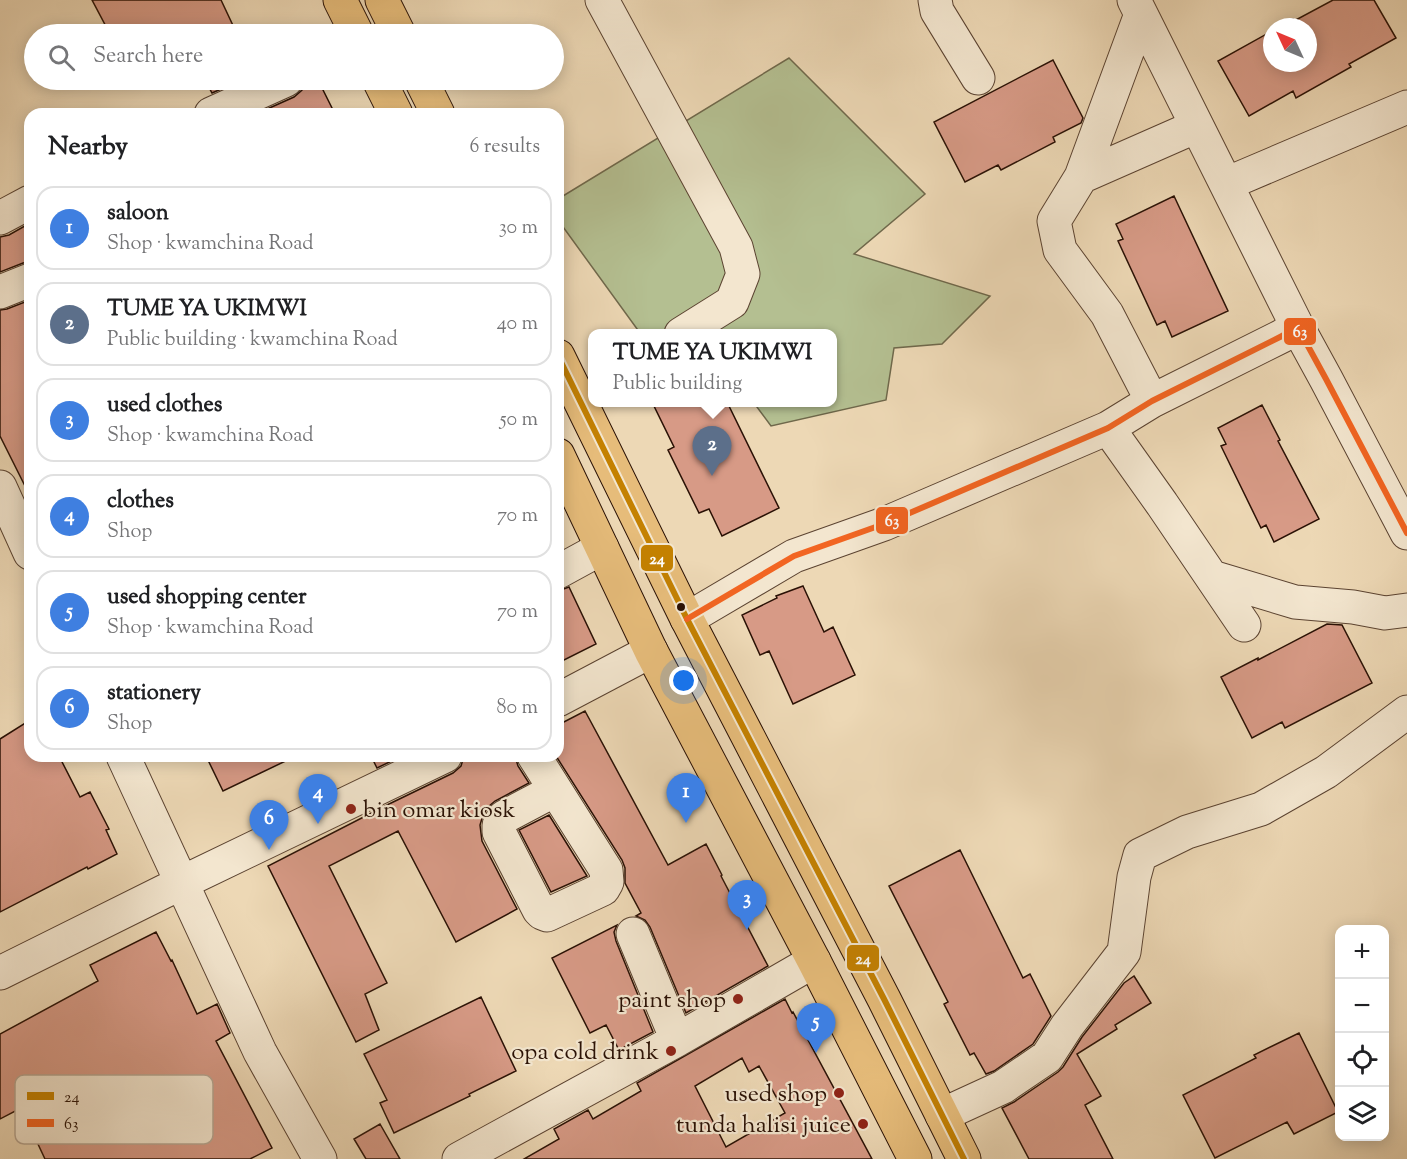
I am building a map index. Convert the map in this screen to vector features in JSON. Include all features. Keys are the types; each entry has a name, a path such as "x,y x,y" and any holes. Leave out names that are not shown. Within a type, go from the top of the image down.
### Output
{"main road":[{"path":"340,0 352,24"},
{"path":"382,0 391,24"},
{"path":"384,90 393,108"},
{"path":"427,90 435,108"},
{"path":"564,364 585,394"},
{"path":"591,407 687,619 884,999 964,1159"},
{"path":"564,468 651,651 915,1159"},
{"path":"843,1018 884,999"}],"street":[{"path":"602,0 736,247 742,274 732,302 688,329"},
{"path":"935,0 937,11 978,78"},
{"path":"1137,7 1297,326 1407,533"},
{"path":"1137,7 1081,177 1054,221 1060,250 1107,314 1152,401"},
{"path":"230,108 266,90"},
{"path":"1226,184 1407,107"},
{"path":"1081,177 1197,126"},
{"path":"0,218 24,205"},
{"path":"0,292 24,282"},
{"path":"687,619 794,556 884,524 1108,428 1152,401 1282,336 1297,326"},
{"path":"1108,428 1244,625"},
{"path":"0,487 24,540"},
{"path":"564,569 602,548"},
{"path":"1212,577 1295,602 1353,607 1385,613 1407,610"},
{"path":"564,697 651,651"},
{"path":"942,1115 1003,1087 1047,1057 1067,1026 1124,952 1134,878 1140,855 1187,832 1261,809 1326,772 1407,712"},
{"path":"126,762 260,1052 320,1159"},
{"path":"0,973 433,762"},
{"path":"538,762 555,790"},
{"path":"633,934 677,1040"},
{"path":"459,1159 677,1040 814,961"}],"green space":[{"path":"789,58 925,194 854,254 990,296 942,344 894,348 886,400 771,426 757,407 837,407 837,329 637,329 564,228 564,195"}],"building":[{"path":"92,0 221,0 232,24 105,24"},
{"path":"1333,0 1374,0 1396,38 1349,64 1351,67 1296,98 1293,91 1249,116 1218,61 1263,36 1263,72 1317,72 1317,18 1300,18"},
{"path":"1053,60 1083,118 1081,123 1053,137 1055,142 1001,170 998,165 965,182 934,122"},
{"path":"302,90 323,90 332,108 269,108 294,97"},
{"path":"1174,196 1228,311 1172,337 1165,321 1157,325 1118,241 1123,239 1116,224"},
{"path":"24,226 24,263 0,272 0,237"},
{"path":"24,302 24,484 0,436 0,310"},
{"path":"1262,405 1319,519 1274,542 1266,525 1261,528 1221,446 1226,444 1218,428"},
{"path":"654,407 729,407 779,508 722,536 709,509 699,513 668,450 674,447"},
{"path":"803,586 824,632 833,627 855,675 793,704 769,651 760,655 742,615 777,598 776,596"},
{"path":"569,587 596,644 564,660 564,589"},
{"path":"1327,624 1342,625 1372,683 1285,728 1282,722 1252,738 1221,677"},
{"path":"585,711 668,865 706,844 768,966 686,1013 650,927 645,920 636,916 641,913 625,883 625,868 622,860 560,762 564,762 564,722"},
{"path":"24,724 24,762 62,762 80,797 90,792 109,829 106,830 117,854 0,912 0,739"},
{"path":"209,762 283,762 223,791"},
{"path":"374,762 390,762 377,768"},
{"path":"462,762 517,762 529,783 488,807 480,825 482,841 517,909 456,942 398,831 329,866 387,983 365,994 379,1030 356,1042 268,866 453,773"},
{"path":"549,815 587,876 551,892 519,830"},
{"path":"960,850 1023,978 1030,974 1051,1016 1033,1044 986,1074 974,1053 970,1055 944,1004 948,1002 889,886"},
{"path":"617,925 614,932 616,941 653,1032 619,1050 606,1025 590,1033 552,958"},
{"path":"156,932 197,1014 217,1004 230,1033 216,1041 272,1148 250,1159 45,1159 38,1144 213,1144 213,1075 15,1075 15,1111 0,1119 0,1034 98,981 90,965"},
{"path":"1134,976 1151,1003 1115,1025 1117,1029 1077,1054 1101,1096 1085,1105 1113,1159 1029,1159 1002,1108 1063,1067 1082,1037 1124,983"},
{"path":"481,997 516,1071 394,1133 380,1103 387,1100 364,1054"},
{"path":"785,999 872,1159 524,1159 559,1139 554,1129 588,1110 593,1119 641,1091 637,1083","holes":["742,1058 749,1072 759,1066 785,1113 726,1147 695,1086"]},
{"path":"1299,1033 1335,1106 1335,1114 1294,1134 1287,1122 1215,1158 1183,1095 1256,1058 1254,1055"},
{"path":"380,1124 400,1159 366,1159 354,1139"}],"transit line":[{"name":"63","path":"687,619 794,556 884,524 1108,428 1152,401 1282,336 1297,326 1407,533"},
{"name":"24","path":"564,368 687,619 884,999 964,1159"}],"place":[{"name":"TUME YA UKIMWI","path":"712,476"},
{"name":"bin omar kiosk","path":"351,809"},
{"name":"saloon","path":"686,823"},
{"name":"clothes","path":"318,824"},
{"name":"stationery","path":"269,850"},
{"name":"used clothes","path":"747,930"},
{"name":"paint shop","path":"738,999"},
{"name":"opa cold drink","path":"671,1051"},
{"name":"used shopping center","path":"816,1053"},
{"name":"used shop","path":"839,1093"},
{"name":"tunda halisi juice","path":"863,1124"}]}
